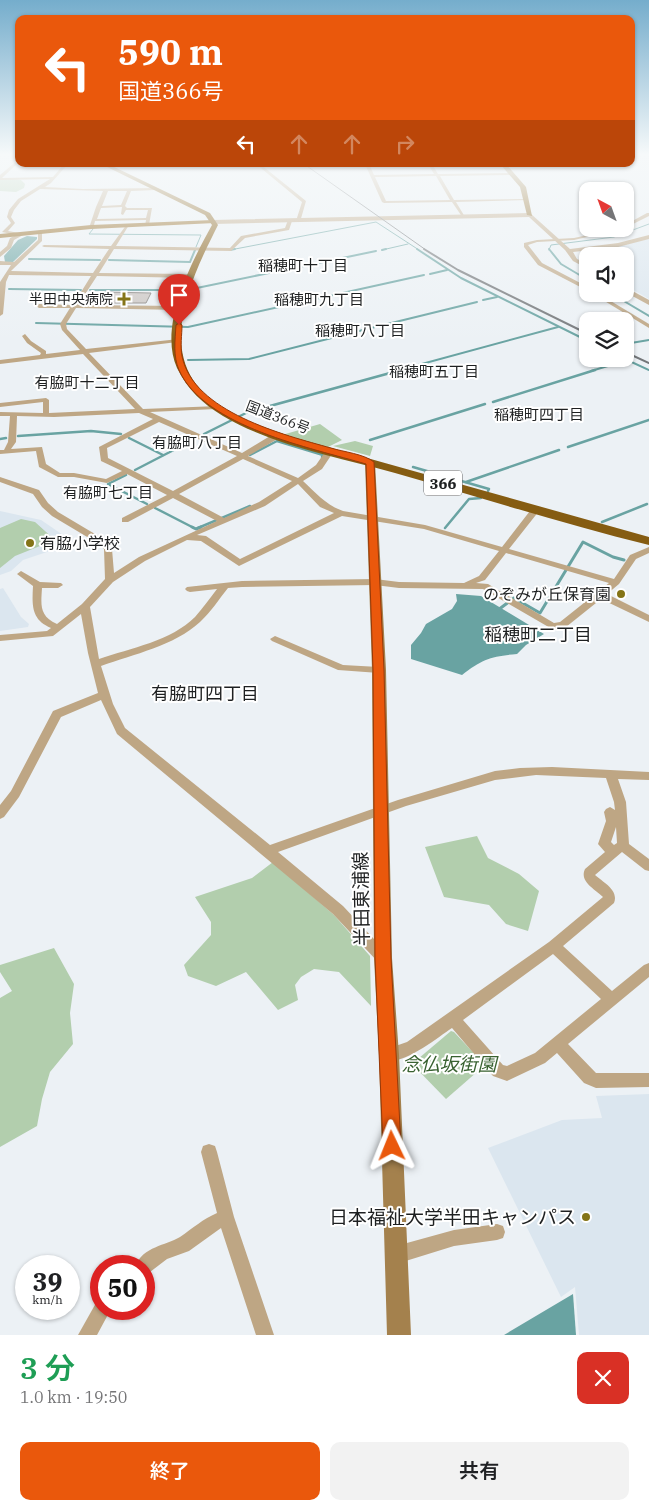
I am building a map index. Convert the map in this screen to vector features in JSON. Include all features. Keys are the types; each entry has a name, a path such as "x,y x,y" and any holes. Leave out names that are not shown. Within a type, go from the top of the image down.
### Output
{"highway":[{"path":"211,218 213,222"},
{"name":"国道366号","path":"213,222 215,225 202,248 181,308 177,340 178,355 186,376 199,392 216,407 236,418 278,435 330,452 649,541"}],"main road":[{"path":"0,236 92,224 213,222"},
{"name":"半田東浦線","path":"370,462 379,670 383,958 389,1055 399,1335"}],"street":[{"path":"9,218 13,223 4,232 21,234"},
{"path":"92,224 94,218"},
{"path":"124,218 113,247 63,324 64,329 84,352 141,411 297,480 323,505 341,514 372,517 425,527 504,548 616,582"},
{"path":"213,222 446,218"},
{"path":"534,218 579,262"},
{"path":"44,246 231,250 244,237 287,229 290,221"},
{"path":"0,314 2,292 7,274 13,263 26,254 40,240 40,232"},
{"path":"0,255 9,247 12,239 21,234"},
{"path":"568,250 618,245 649,237"},
{"path":"579,238 526,244 526,247 540,264 579,284"},
{"path":"55,246 61,239"},
{"path":"0,263 13,263"},
{"path":"7,274 191,276"},
{"path":"634,294 649,303"},
{"path":"609,302 649,326"},
{"path":"39,306 181,308"},
{"path":"26,336 28,342 44,352 43,356"},
{"path":"0,362 177,340"},
{"path":"0,405 46,400 46,415"},
{"path":"0,414 46,415 216,407"},
{"path":"3,451 12,442 14,414"},
{"path":"159,420 103,447 104,459 221,519"},
{"path":"125,520 278,435"},
{"path":"3,451 39,449 42,466 58,475 74,475 107,481 128,471"},
{"path":"0,638 50,634 60,628 85,606 110,580 142,559 221,519 262,504 319,467 330,452"},
{"path":"0,479 36,492 54,514 102,542 108,549 110,580"},
{"path":"460,586 482,578 536,509"},
{"path":"186,538 203,538 239,563 341,514"},
{"path":"190,589 278,582 375,582 399,585 485,586 552,626 563,625 616,582 633,557 649,550"},
{"path":"21,574 38,585 58,585"},
{"path":"38,585 37,612 40,619 60,628"},
{"path":"96,664 164,640 182,631 198,619 225,586"},
{"path":"601,595 649,619"},
{"path":"85,606 87,630 96,664 113,720 121,731 268,850 338,910 383,958"},
{"path":"274,639 342,668 379,670"},
{"path":"0,814 15,794 57,714 105,694"},
{"path":"268,850 381,809 457,785 501,774 566,771 649,776"},
{"path":"611,775 620,802 619,849"},
{"path":"610,812 612,821 604,844 619,849 649,866"},
{"path":"389,1055 411,1048 454,1019 554,946 609,899 608,894 588,877 589,872 619,849"},
{"path":"554,946 611,999"},
{"path":"454,1019 498,1071 507,1074 540,1058 649,969"},
{"path":"558,1043 589,1078 596,1081 649,1080"},
{"path":"210,1152 226,1217 265,1335"},
{"path":"155,1257 162,1252 183,1245 212,1224 226,1217"},
{"path":"396,1255 454,1238 497,1232"},
{"path":"87,1335 96,1320"}],"shaded area":[{"path":"649,239 649,299 634,290 634,247 613,247"},
{"name":"有脇小学校","path":"0,511 41,520 66,537 53,550 23,560 11,571 0,575"},
{"path":"3,588 21,617 29,624 28,627 0,631 0,589"},
{"name":"日本福祉大学半田キャンパス","path":"649,1094 649,1335 579,1335 575,1287 561,1297 488,1148 562,1120 602,1118 596,1096"}],"green space":[{"path":"320,424 342,440 328,447 282,435"},
{"path":"355,441 373,446 370,456 333,446"},
{"path":"21,519 35,522 55,540 15,556 0,568 0,528"},
{"path":"477,836 488,858 519,874 539,891 528,931 506,924 489,905 444,897 425,847"},
{"path":"273,862 334,915 370,956 371,1006 339,972 314,969 301,977 295,985 298,1000 278,1010 246,972 216,986 188,976 184,965 211,935 211,922 195,897 252,878"},
{"path":"54,948 74,984 70,1013 73,1044 50,1072 37,1126 0,1147 0,998 12,991 0,972 0,965"},
{"name":"念仏坂街園","path":"451,1031 485,1065 446,1099 412,1064"}],"water":[{"path":"27,236 37,237 37,239 13,262 5,262 4,256 18,240"},
{"path":"456,594 481,596 544,634 526,645 517,654 488,659 462,675 411,659 411,645 426,624 452,609 457,601"},
{"path":"573,1294 576,1335 504,1335"}],"building":[{"name":"半田中央病院","path":"104,292 151,293 146,303 112,303 113,301 98,301"}],"waterway":[{"path":"235,249 230,250 376,222 419,250"},
{"path":"549,249 551,245 614,237 649,224"},
{"path":"93,229 89,234 201,235 196,247"},
{"path":"386,249 382,250 408,244"},
{"path":"417,249 461,278 579,337"},
{"path":"549,249 561,264 579,275"},
{"path":"109,260 190,262 195,250"},
{"path":"275,272 376,251"},
{"path":"29,259 100,260"},
{"path":"430,274 447,270"},
{"path":"192,289 269,273"},
{"path":"36,323 188,327 424,275"},
{"path":"9,289 81,290"},
{"path":"90,290 181,290"},
{"path":"483,300 497,297"},
{"path":"371,328 477,302"},
{"path":"625,302 649,316"},
{"path":"396,371 558,327"},
{"path":"188,360 249,359 363,330"},
{"path":"634,342 649,340"},
{"path":"634,363 649,370"},
{"path":"591,371 604,367"},
{"path":"204,434 248,412 401,370"},
{"path":"493,402 595,370"},
{"path":"370,440 485,404"},
{"path":"568,447 649,420"},
{"path":"18,436 91,431 121,434"},
{"path":"0,439 6,438"},
{"path":"129,438 163,455"},
{"path":"135,470 195,439"},
{"path":"250,455 277,441 323,455 322,457"},
{"path":"466,482 559,450"},
{"path":"413,467 489,489 488,491"},
{"path":"126,475 108,484 147,504"},
{"path":"445,528 469,499 481,498"},
{"path":"602,522 647,504"},
{"path":"198,528 250,506"},
{"path":"155,508 194,528"},
{"path":"194,528 201,527"},
{"path":"498,610 514,598 540,613 583,542 613,557 624,560"}],"railway":[{"path":"381,218 426,250"},
{"path":"424,249 458,270 579,330"},
{"path":"634,356 649,363"}],"place":[{"name":"半田中央病院","path":"124,299"},
{"name":"有脇小学校","path":"30,543"},
{"name":"のぞみが丘保育園","path":"621,594"},
{"name":"日本福祉大学半田キャンパス","path":"586,1217"}],"district":[{"name":"稲穂町十丁目","path":"303,265"},
{"name":"稲穂町九丁目","path":"319,299"},
{"name":"稲穂町八丁目","path":"360,330"},
{"name":"稲穂町五丁目","path":"434,371"},
{"name":"有脇町十二丁目","path":"87,382"},
{"name":"稲穂町四丁目","path":"539,414"},
{"name":"有脇町八丁目","path":"197,442"},
{"name":"有脇町七丁目","path":"108,492"},
{"name":"稲穂町二丁目","path":"538,634"},
{"name":"有脇町四丁目","path":"205,693"}],"route":[{"path":"179,325 178,355 183,370 190,383 216,407 258,428 303,444 370,462 379,670 383,958 392,1146"}]}
